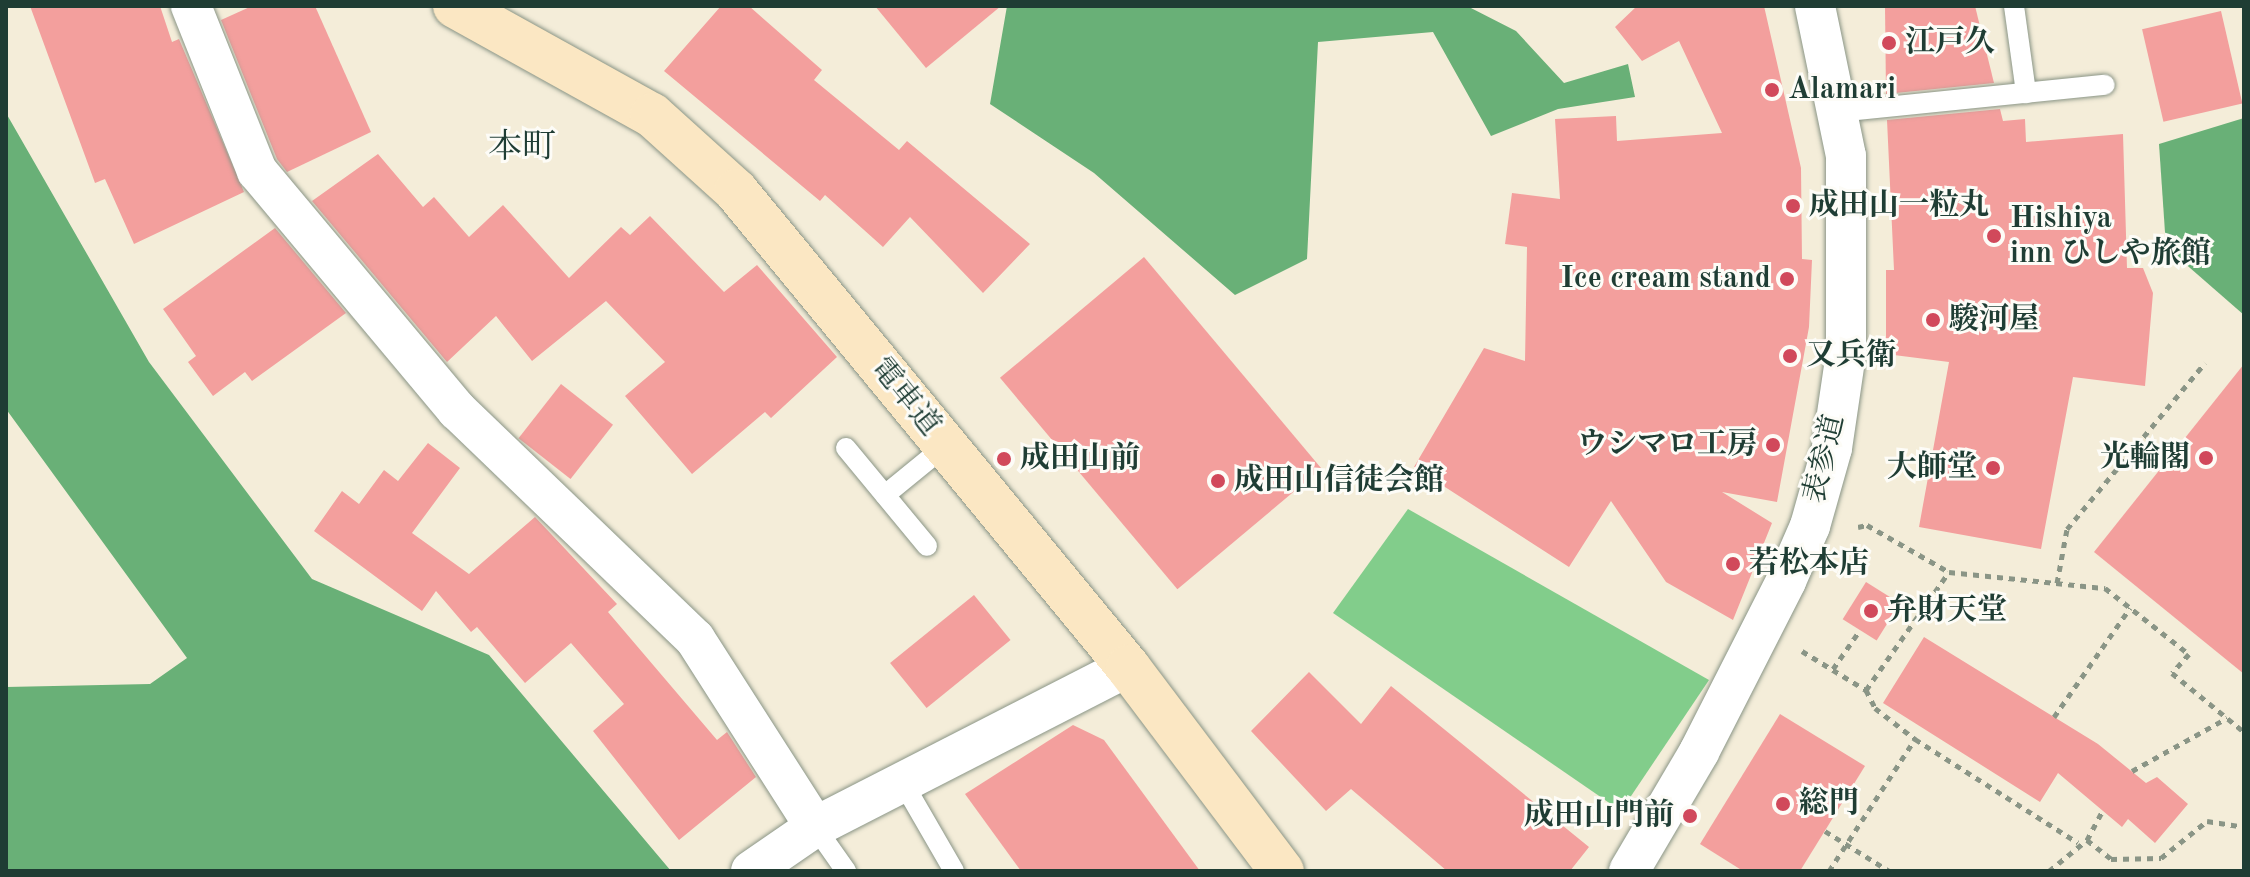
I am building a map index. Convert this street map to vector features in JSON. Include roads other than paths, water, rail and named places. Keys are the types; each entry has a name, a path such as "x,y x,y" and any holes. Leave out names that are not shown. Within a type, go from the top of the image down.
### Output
{"street":[{"path":"191,6 257,171 457,410 695,639 815,827"},
{"name":"電車道","path":"455,6 652,115 690,145 736,191 1128,667 1282,871"},
{"name":"表参道","path":"1629,871 1762,631 1810,526 1832,448 1846,353 1846,156 1815,6"},
{"path":"751,871 815,827 1128,667"}],"lane":[{"path":"2014,6 2026,93"},
{"path":"1837,112 2105,85"},
{"path":"885,495 945,446"},
{"path":"846,448 927,546"},
{"path":"902,781 954,871"},
{"path":"815,827 846,871"}],"place":[{"name":"江戸久","path":"1889,43"},
{"name":"Alamari","path":"1772,90"},
{"name":"成田山一粒丸","path":"1793,206"},
{"name":"Hishiya inn ひしや旅館","path":"1994,236"},
{"name":"Ice cream stand","path":"1787,279"},
{"name":"駿河屋","path":"1933,320"},
{"name":"又兵衛","path":"1790,356"},
{"name":"ウシマロ工房","path":"1773,445"},
{"name":"光輪閣","path":"2206,458"},
{"name":"成田山前","path":"1004,459"},
{"name":"大師堂","path":"1993,468"},
{"name":"成田山信徒会館","path":"1218,481"},
{"name":"若松本店","path":"1733,564"},
{"name":"弁財天堂","path":"1871,611"},
{"name":"総門","path":"1783,804"},
{"name":"成田山門前","path":"1690,816"}],"district":[{"name":"本町","path":"522,149"}]}
